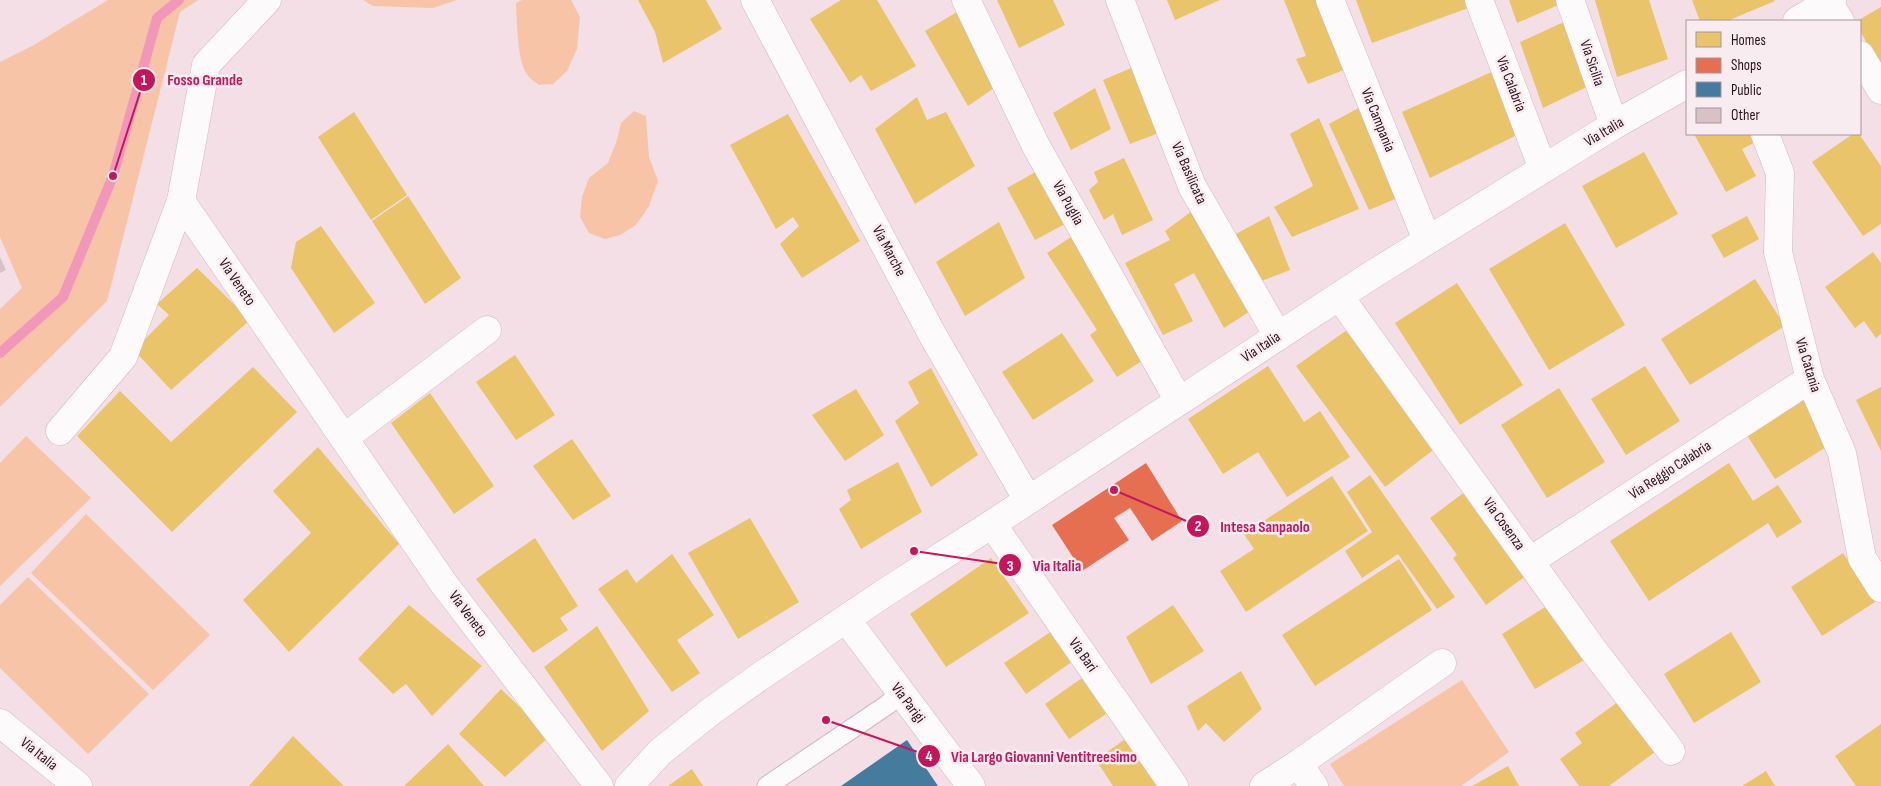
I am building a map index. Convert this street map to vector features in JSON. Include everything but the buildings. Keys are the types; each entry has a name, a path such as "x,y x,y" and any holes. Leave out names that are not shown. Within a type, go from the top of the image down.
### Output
{"street":[{"path":"60,431 123,357 180,201 206,65 267,0"},
{"name":"Via Marche","path":"755,0 932,334 1028,500"},
{"name":"Via Puglia","path":"966,0 1036,146 1179,401"},
{"name":"Via Basilicata","path":"1120,0 1192,186 1278,336"},
{"name":"Via Campania","path":"1330,0 1427,240"},
{"name":"Via Calabria","path":"1479,0 1543,169"},
{"name":"Via Sicilia","path":"1570,0 1614,125"},
{"path":"1861,56 1881,90"},
{"name":"Via Italia","path":"629,786 660,752 710,712 846,619 1427,240 1614,125 1686,85"},
{"name":"Via Catania","path":"1766,135 1780,173 1778,252 1810,379 1842,453 1862,558 1881,588"},
{"name":"Via Veneto","path":"180,201 444,584 600,786"},
{"name":"Via Cosenza","path":"1339,296 1594,651 1671,751"},
{"path":"344,438 487,330"},
{"name":"Via Reggio Calabria","path":"1530,560 1810,379"},
{"name":"Via Bari","path":"992,524 1174,786"},
{"name":"Via Parigi","path":"846,619 971,786"},
{"path":"1264,786 1442,663"},
{"name":"Via Italia","path":"0,722 78,786"},
{"path":"1298,764 1314,786"}],"lane":[{"path":"767,786 886,705 901,692"}],"shaded area":[{"path":"108,0 198,0 180,12 107,301 0,407 0,309 22,288 0,237 0,62 32,46"},
{"path":"363,0 457,0 433,8 373,6"},
{"path":"522,0 571,0 580,17 577,49 567,71 553,84 539,85 529,77 521,60 516,3"},
{"path":"634,111 646,116 649,157 658,181 649,206 636,225 620,235 605,239 589,233 580,217 582,197 589,178 608,163 621,123"},
{"path":"26,436 91,498 0,586 0,463"},
{"path":"86,514 210,635 153,690 31,573"},
{"path":"28,577 149,694 88,754 0,668 0,605"},
{"path":"1462,680 1509,752 1461,786 1344,786 1330,764"}],"waterway":[{"path":"0,353 63,297 113,176 157,18 179,0"}],"place":[{"name":"Fosso Grande","path":"113,176"},
{"name":"Intesa Sanpaolo","path":"1114,490"},
{"name":"Via Italia","path":"914,551"},
{"name":"Via Largo Giovanni Ventitreesimo","path":"826,720"}]}
